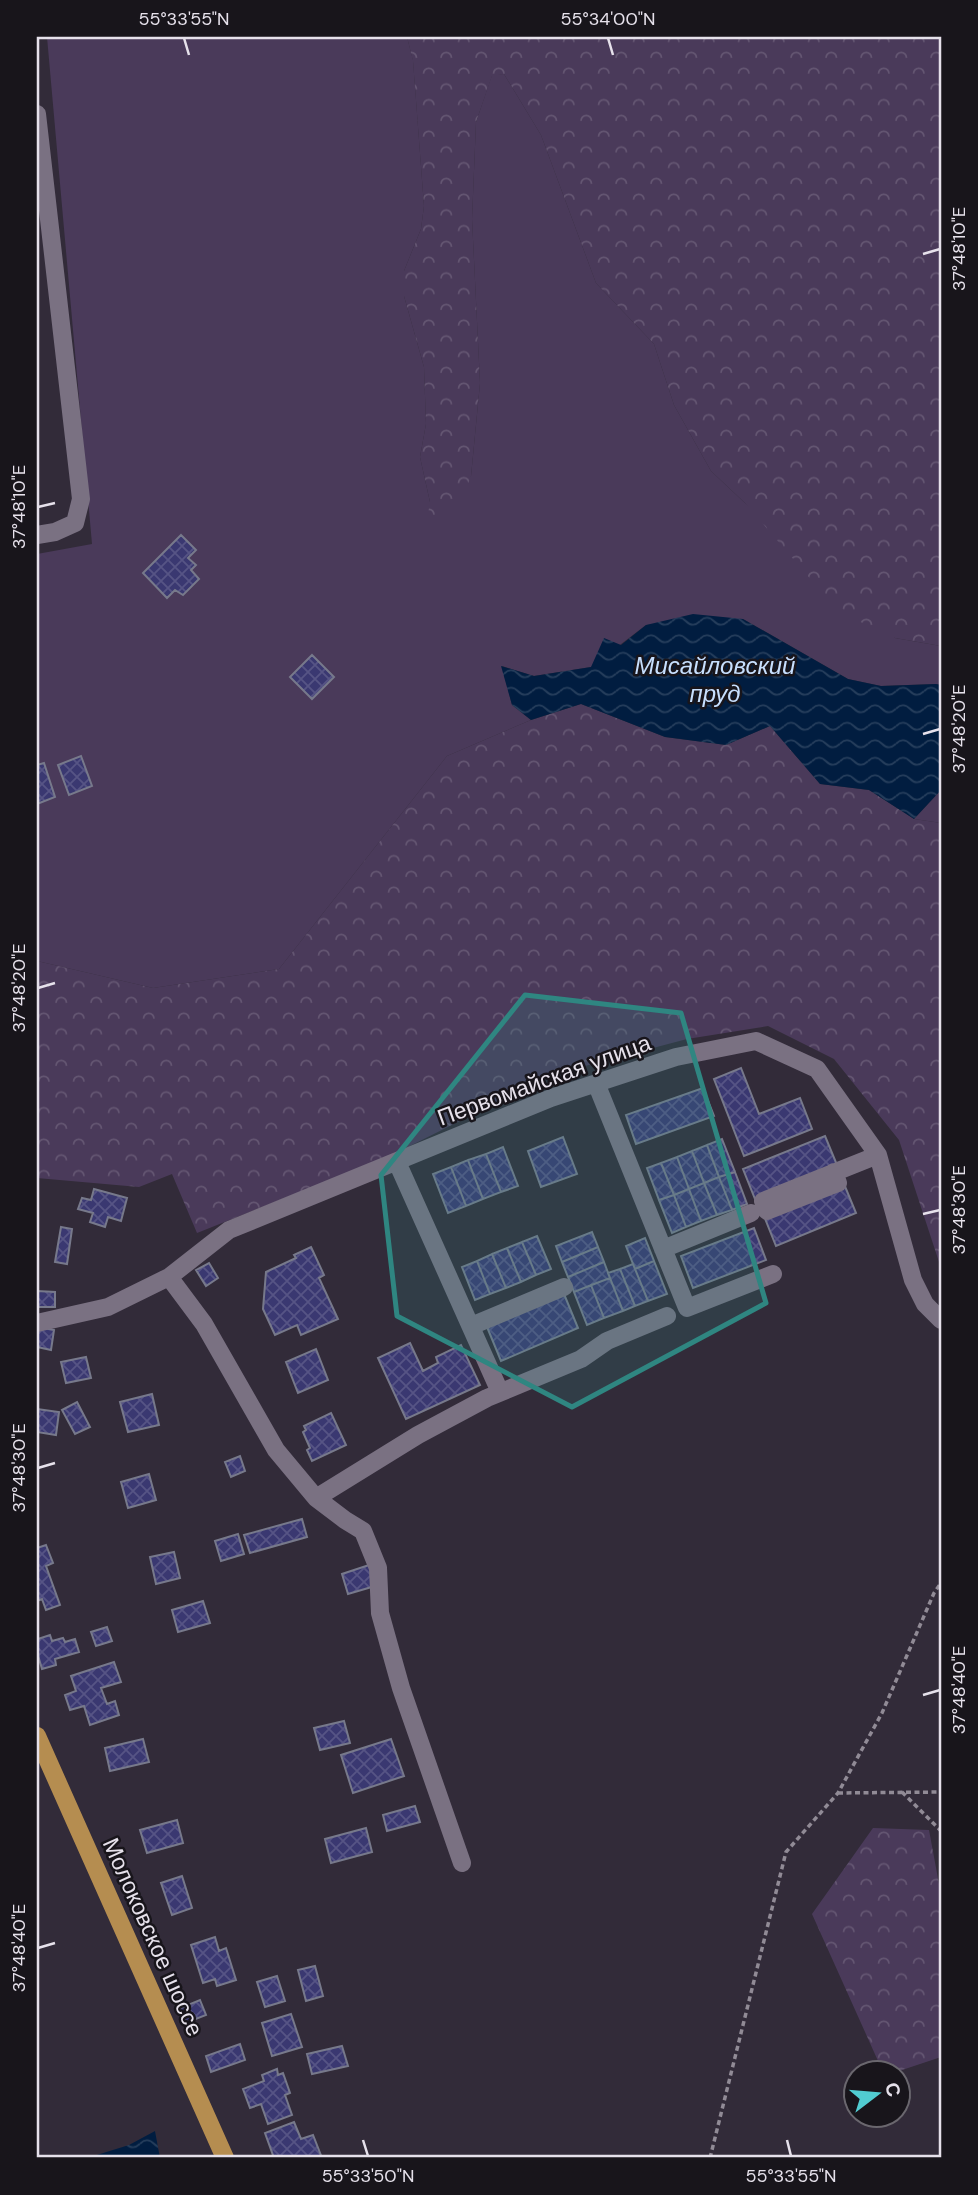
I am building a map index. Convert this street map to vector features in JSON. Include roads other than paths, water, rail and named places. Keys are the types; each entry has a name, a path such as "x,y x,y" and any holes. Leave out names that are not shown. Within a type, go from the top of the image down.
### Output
{"main road":[{"name":"Молоковское шоссе","path":"37,1736 225,2158"}],"street":[{"path":"37,114 81,499 75,523 55,532 37,535"},
{"name":"Первомайская улица","path":"37,1323 108,1307 169,1277 229,1230 551,1098 676,1057 755,1041 817,1069 878,1155 913,1280 925,1304 941,1320"},
{"path":"596,1083 687,1308 773,1274"},
{"path":"834,1172 878,1155"},
{"path":"397,1162 500,1392"},
{"path":"663,1249 751,1213"},
{"path":"169,1277 204,1324 276,1450 316,1498 363,1531 378,1568 380,1613 401,1688 462,1863"},
{"path":"471,1326 564,1287"},
{"path":"316,1498 362,1467 500,1392 581,1359 607,1341 667,1316"}],"water":[{"name":"Мисайловский пруд","path":"693,614 743,619 848,679 881,686 941,685 941,790 914,819 869,790 820,784 770,726 726,745 665,737 581,704 531,720 512,705 501,666 534,676 591,667 604,638 621,645 646,625"},
{"path":"155,2131 160,2158 87,2158 129,2145"}]}
